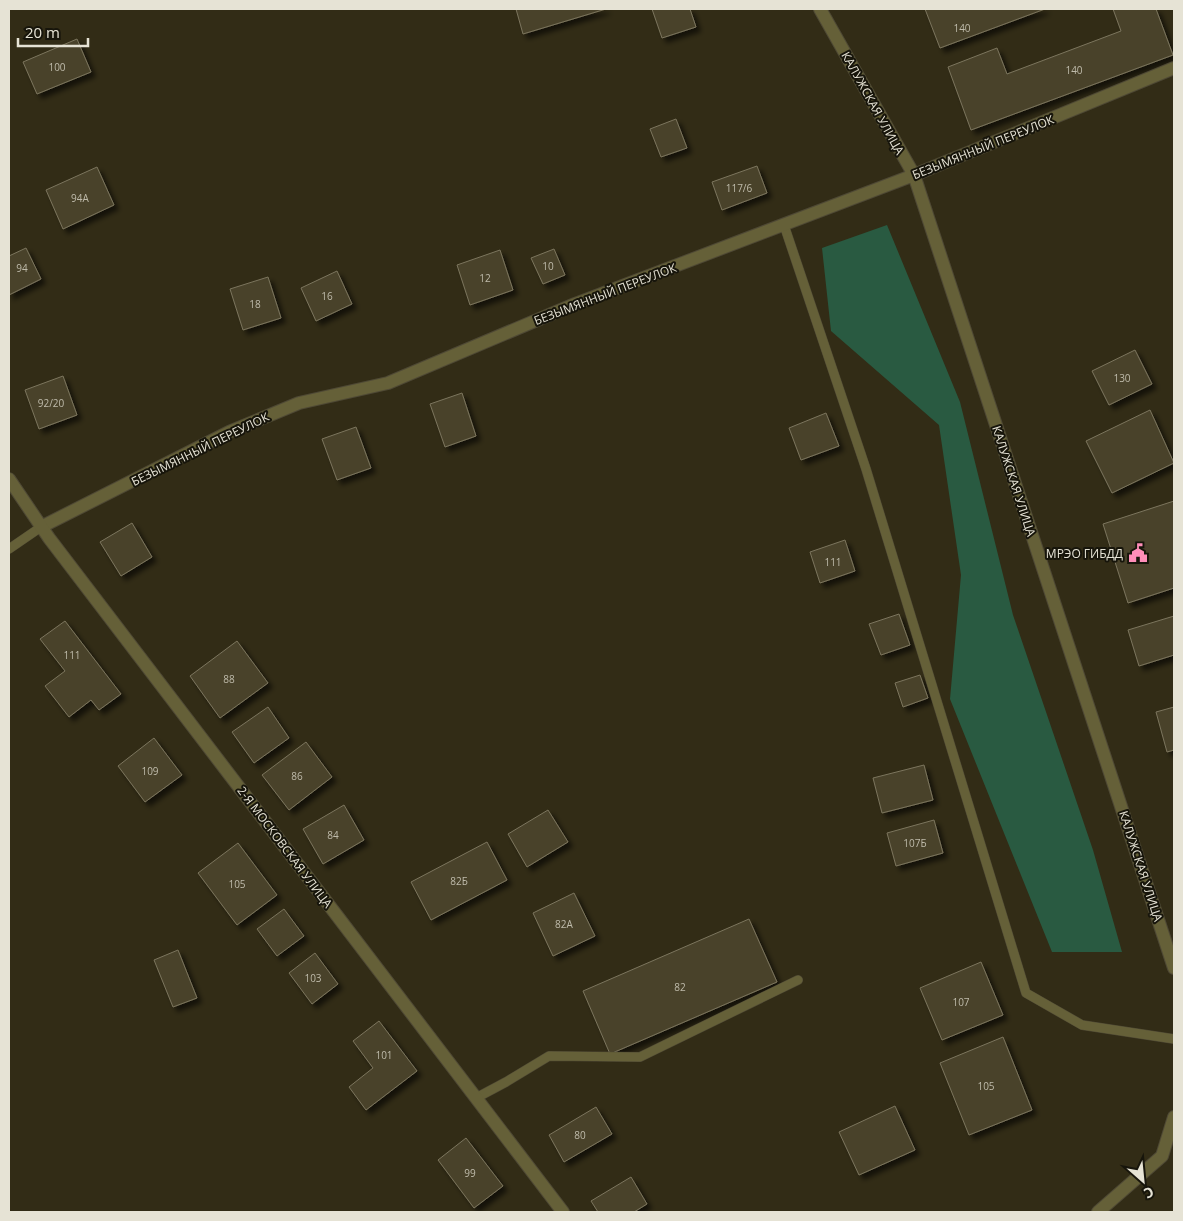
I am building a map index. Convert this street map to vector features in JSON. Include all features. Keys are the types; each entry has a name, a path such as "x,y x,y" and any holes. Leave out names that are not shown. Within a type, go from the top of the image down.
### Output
{"street":[{"name":"КАЛУЖСКАЯ УЛИЦА","path":"820,9 914,175 1174,968"},
{"name":"БЕЗЫМЯННЫЙ ПЕРЕУЛОК","path":"41,527 230,432 299,402 388,383 575,304 914,175 1174,68"},
{"name":"2-Я МОСКОВСКАЯ УЛИЦА","path":"9,479 41,527 563,1212"},
{"path":"1098,1212 1162,1156 1174,1117"}],"lane":[{"path":"784,225 866,469 1026,993 1082,1025 1174,1039"},
{"path":"9,549 41,527"},
{"path":"476,1098 548,1056 640,1057 798,980"}],"green space":[{"path":"887,225 960,402 1013,615 1093,850 1122,952 1052,952 950,699 961,575 939,425 831,331 822,248"}],"building":[{"path":"516,9 606,9 523,34"},
{"path":"652,9 690,9 696,27 662,38"},
{"path":"925,9 1045,9 940,48"},
{"path":"1113,9 1156,9 1173,55 971,130 948,67 997,48 1007,74 1121,31"},
{"path":"77,39 91,72 37,94 23,62"},
{"path":"676,119 687,148 661,157 650,129"},
{"path":"757,166 767,193 722,210 712,182"},
{"path":"97,167 114,205 63,229 46,190"},
{"path":"26,248 41,279 9,295 9,256"},
{"path":"554,249 565,275 543,284 531,258"},
{"path":"500,250 513,290 470,305 457,265"},
{"path":"337,271 352,304 316,321 301,288"},
{"path":"268,277 281,318 243,330 230,289"},
{"path":"1135,350 1152,384 1109,405 1092,371"},
{"path":"63,376 77,415 39,429 25,390"},
{"path":"462,393 476,436 445,447 430,404"},
{"path":"1150,410 1174,463 1112,493 1086,441"},
{"path":"826,413 839,446 801,460 789,428"},
{"path":"356,427 371,468 337,480 322,439"},
{"path":"1174,501 1174,588 1128,603 1103,524"},
{"path":"132,523 152,557 121,576 100,542"},
{"path":"845,540 855,571 820,583 810,552"},
{"path":"899,614 910,645 881,655 869,624"},
{"path":"1174,616 1174,655 1139,666 1128,630"},
{"path":"65,621 121,694 99,710 91,700 69,717 45,686 65,671 40,639"},
{"path":"237,641 268,683 220,718 190,676"},
{"path":"920,675 928,698 903,707 895,683"},
{"path":"268,707 289,738 254,763 232,732"},
{"path":"1174,707 1174,750 1167,752 1156,712"},
{"path":"154,738 182,775 145,802 118,766"},
{"path":"306,742 332,777 289,810 262,775"},
{"path":"924,765 933,800 882,813 873,778"},
{"path":"344,805 364,840 323,864 303,829"},
{"path":"548,810 568,842 527,867 508,834"},
{"path":"934,820 943,853 896,866 887,833"},
{"path":"487,842 507,880 431,920 411,882"},
{"path":"238,843 277,895 237,925 198,873"},
{"path":"574,893 595,936 553,956 533,913"},
{"path":"284,909 304,936 277,956 257,929"},
{"path":"749,919 777,982 610,1054 583,991"},
{"path":"178,950 197,998 173,1007 154,960"},
{"path":"315,953 338,984 312,1004 289,973"},
{"path":"981,962 1003,1015 942,1040 920,988"},
{"path":"379,1021 417,1071 366,1110 349,1087 373,1068 353,1041"},
{"path":"1003,1037 1032,1110 969,1135 940,1063"},
{"path":"895,1106 915,1150 859,1175 839,1132"},
{"path":"596,1107 612,1134 564,1162 549,1135"},
{"path":"466,1138 503,1186 474,1208 438,1160"},
{"path":"631,1177 647,1204 634,1212 598,1212 591,1201"}],"place":[{"name":"МРЭО ГИБДД","path":"1138,553"}]}
